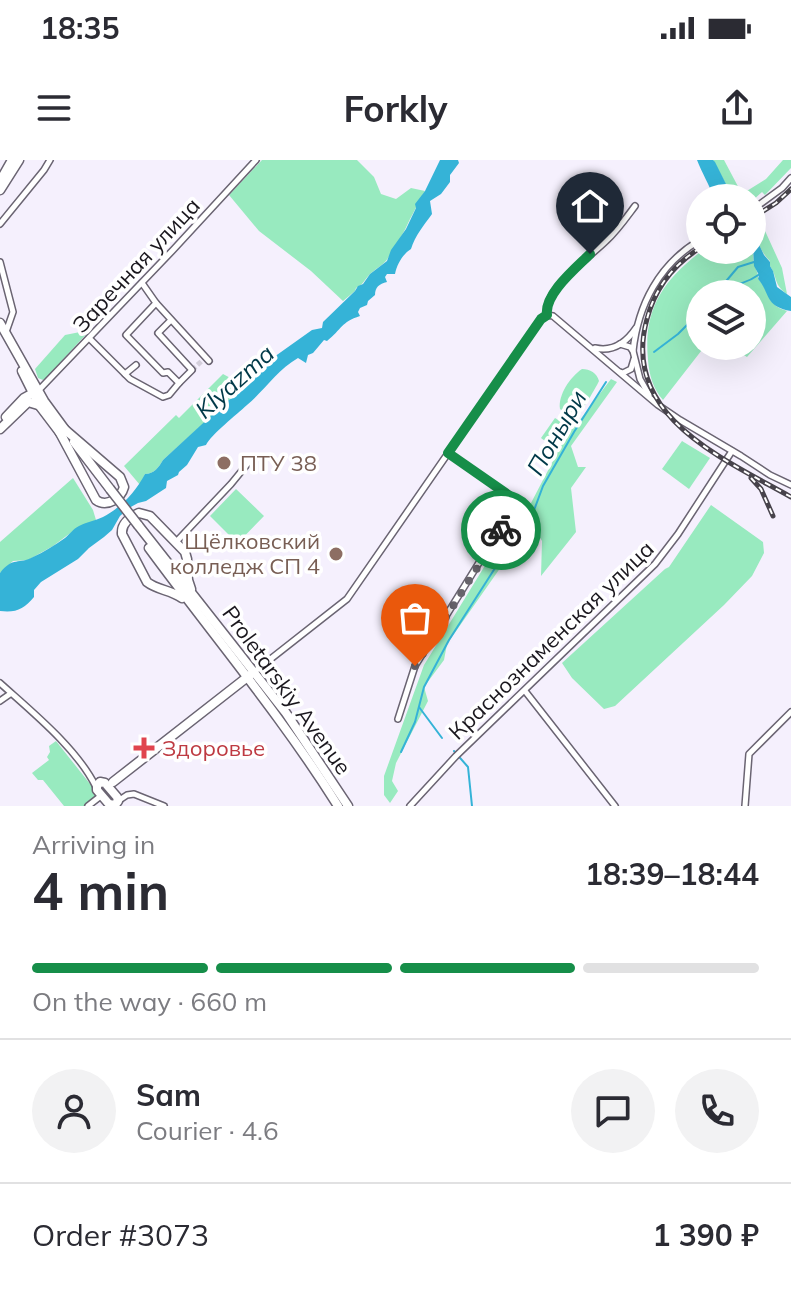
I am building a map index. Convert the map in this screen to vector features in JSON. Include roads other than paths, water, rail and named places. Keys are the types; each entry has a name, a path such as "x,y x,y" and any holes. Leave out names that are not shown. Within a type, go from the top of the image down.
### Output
{"main road":[{"path":"0,181 12,160"},
{"path":"0,190 19,160"},
{"name":"Proletarskiy Avenue","path":"0,322 35,392 61,430 251,674 348,806"},
{"path":"0,426 24,398 35,392"},
{"name":"Proletarskiy Avenue","path":"35,392 39,405 61,430"},
{"path":"0,426 28,402 39,405"},
{"path":"61,430 120,477 124,487 119,495 106,504 96,500 61,430"},
{"path":"137,514 146,514 178,544 187,555 189,583 195,603 147,582 123,538 123,524 137,514"},
{"path":"139,530 177,566 185,560 178,544"},
{"path":"139,530 162,574 158,583 147,582"},
{"path":"111,795 251,674"},
{"name":"Proletarskiy Avenue","path":"283,716 338,806"}],"street":[{"path":"0,224 50,160"},
{"name":"Заречная улица","path":"35,392 256,160"},
{"path":"766,200 791,178"},
{"path":"547,315 547,303 559,287 606,241 635,206"},
{"path":"617,371 623,373 631,369 643,308 657,280 686,249"},
{"path":"0,262 13,312 3,332"},
{"path":"142,283 156,303 209,361"},
{"path":"156,303 126,335 163,373 168,372 179,383"},
{"path":"0,322 8,320 13,312"},
{"path":"251,674 347,599 541,319 547,315 553,316 680,420 791,485"},
{"path":"89,338 130,379 163,397 169,395 192,370 158,333 171,320"},
{"path":"610,365 608,356 632,334 639,322"},
{"path":"620,344 630,347 640,379 652,399"},
{"path":"586,345 597,350 613,349"},
{"path":"125,374 136,365"},
{"name":"Краснознаменская улица","path":"410,806 458,754 655,564 732,451"},
{"path":"398,719 415,666 516,503 448,453"},
{"path":"178,544 249,462"},
{"path":"0,683 111,795"},
{"path":"525,691 615,806"},
{"path":"0,701 10,694"},
{"path":"745,806 749,754 791,712"},
{"path":"88,806 111,795 134,794 164,806"}],"water":[{"path":"440,160 458,160 459,163 441,194 430,201 432,214 395,274 387,274 387,282 378,286 367,305 360,308 360,316 345,323 327,341 324,340 308,355 306,363 298,358 284,368 206,445 198,447 178,475 167,481 166,488 129,508 112,530 78,559 41,582 27,605 15,611 0,611 0,573 5,568 41,553 77,527 116,508 133,492 145,474 156,470 274,357 312,330 322,328 323,322 387,261"},
{"path":"697,160 713,160 726,184 708,184"},
{"path":"766,257 770,262 777,287 791,297 791,311 772,303 766,293 766,280 759,280 754,266 766,264"}],"waterway":[{"name":"Поныри","path":"727,280 738,267 748,264"},
{"name":"Поныри","path":"751,280 760,274"},
{"name":"Поныри","path":"654,352 686,326"},
{"name":"Поныри","path":"401,752 415,722 424,687 449,640 507,545 533,513 543,486 606,382"},
{"path":"419,707 442,738"},
{"path":"454,751 468,767 472,806"}],"tunnel":[{"path":"192,370 205,358"}],"railway":[{"path":"766,209 791,189"},
{"path":"686,258 666,278 650,308 643,353 649,382 663,408 684,430 736,467 791,497"},
{"path":"751,478 761,489 773,516"}],"place":[{"name":"ПТУ 38","path":"224,463"},
{"name":"Щёлковский колледж СП 4","path":"336,554"},
{"name":"Здоровье","path":"144,748"}],"water label":[{"name":"Klyazma","path":"235,382"}]}
